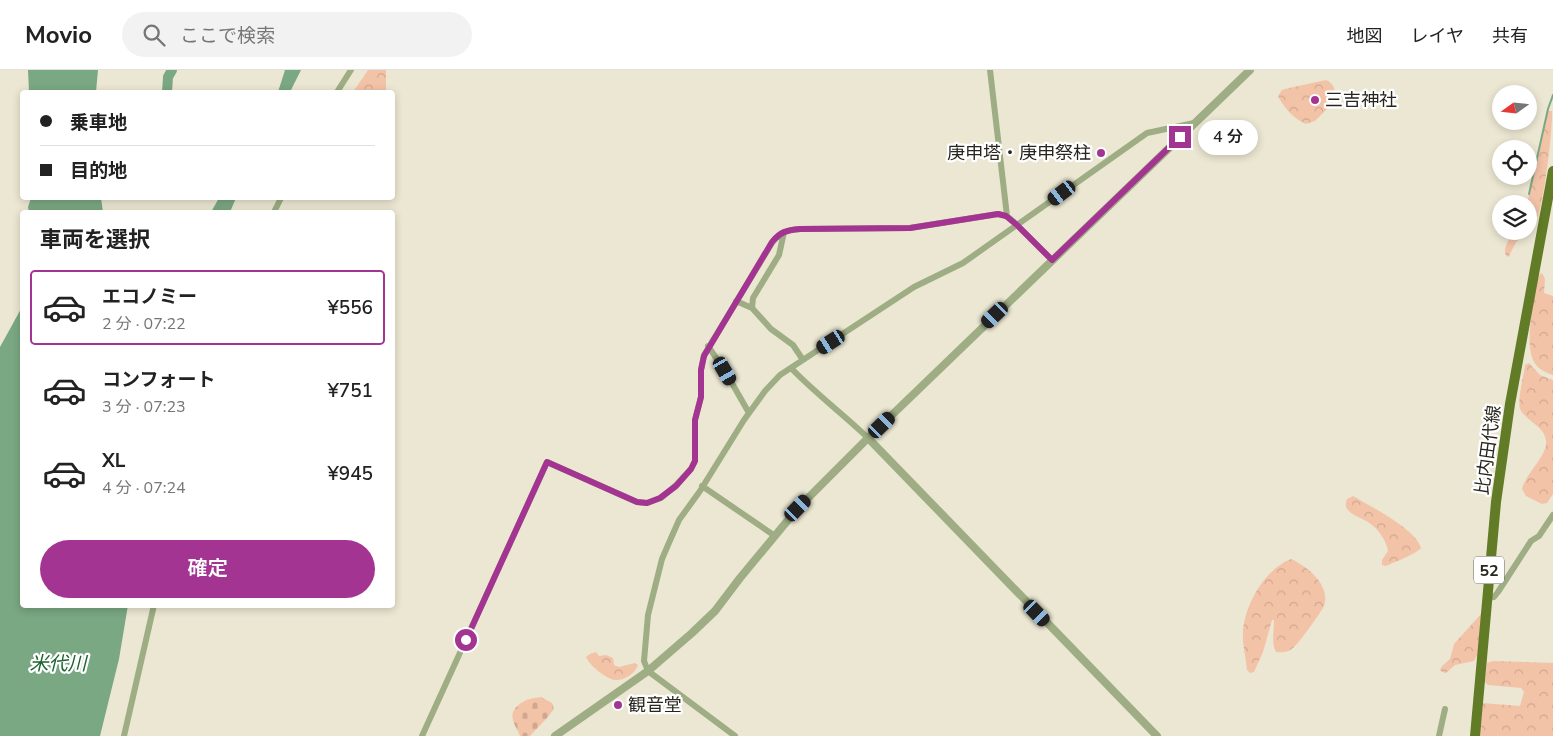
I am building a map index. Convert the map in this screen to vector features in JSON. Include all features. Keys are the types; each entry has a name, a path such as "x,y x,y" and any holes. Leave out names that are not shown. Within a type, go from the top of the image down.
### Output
{"main road":[{"name":"比内田代線","path":"1474,736 1496,502 1510,404 1553,171"}],"street":[{"path":"338,90 351,70"},
{"path":"990,70 1006,216"},
{"path":"555,736 648,671 692,633 715,610 798,508 868,438 1250,70"},
{"path":"735,736 648,671 644,661 644,642 648,615 662,560 679,520 764,391 780,375 914,287 963,263 1147,133 1194,123"},
{"path":"422,736 547,462 637,502 647,503 660,498 676,486 691,469 695,461 695,420 701,397 702,359 708,346 772,242 779,234 800,229 910,228 998,214 1006,216 1017,225 1052,260"},
{"path":"752,308 753,298 779,255 784,232"},
{"path":"736,301 752,308 771,329 793,345 803,360"},
{"path":"708,346 749,413"},
{"path":"791,368 814,391 868,438 1157,736"},
{"path":"702,486 775,536"},
{"path":"1487,598 1494,597 1498,592 1531,541 1538,536 1553,515"},
{"path":"124,736 153,608"},
{"path":"1439,736 1445,709"}],"green space":[{"path":"368,70 386,70 386,90 354,90"},
{"path":"1326,80 1333,86 1335,101 1315,121 1306,124 1286,109 1278,96 1282,90"},
{"path":"1548,111 1552,111 1550,148 1537,219 1537,195 1529,195 1531,185 1537,185 1537,160"},
{"path":"1519,240 1507,257 1505,251 1508,241"},
{"path":"1542,273 1545,279 1544,293 1553,296 1553,375 1542,370 1534,362 1530,345 1530,323 1536,283"},
{"path":"1529,363 1540,375 1553,380 1553,494 1547,503 1542,504 1526,496 1522,489 1546,446 1543,432 1524,415 1520,407 1525,365"},
{"path":"1353,496 1402,526 1411,533 1421,548 1400,560 1386,566 1382,565 1382,560 1388,551 1385,542 1372,525 1346,508 1347,499"},
{"path":"1291,559 1310,571 1321,584 1325,598 1324,606 1297,644 1286,652 1276,652 1274,648 1274,620 1272,620 1263,652 1254,672 1250,673 1247,670 1243,636 1248,610 1252,599 1265,579 1282,564"},
{"path":"1481,614 1478,654 1474,661 1455,665 1446,673 1442,672 1440,670 1450,659 1454,644"},
{"path":"596,652 599,656 606,655 613,658 614,665 619,667 635,663 638,665 632,674 625,678 611,679 598,671 586,657"},
{"path":"1493,661 1553,663 1553,736 1479,736 1482,703 1520,706 1524,692 1521,688 1488,685 1485,682 1487,663"},
{"path":"541,697 552,703 554,709 530,736 520,736 513,718 516,707 530,699"}],"water":[{"path":"28,70 98,70 96,90 29,90"},
{"path":"285,70 301,70 291,90 279,90"},
{"path":"30,200 101,200 103,210 29,210"},
{"path":"218,200 235,200 231,210 212,210"},
{"name":"米代川","path":"20,311 20,608 128,608 119,659 100,736 0,736 0,347"}],"waterway":[{"path":"167,90 168,77 172,70"},
{"path":"1529,194 1548,109 1553,95"}],"place":[{"name":"三吉神社","path":"1315,100"},
{"name":"庚申塔・庚申祭柱","path":"1101,153"},
{"name":"観音堂","path":"618,705"}],"route":[{"path":"466,640 547,462 637,502 647,503 660,498 676,486 691,469 695,461 696,452 695,420 701,397 702,359 772,242 779,234 789,230 800,229 910,228 998,214 1006,216 1017,225 1052,260 1180,137"}]}
